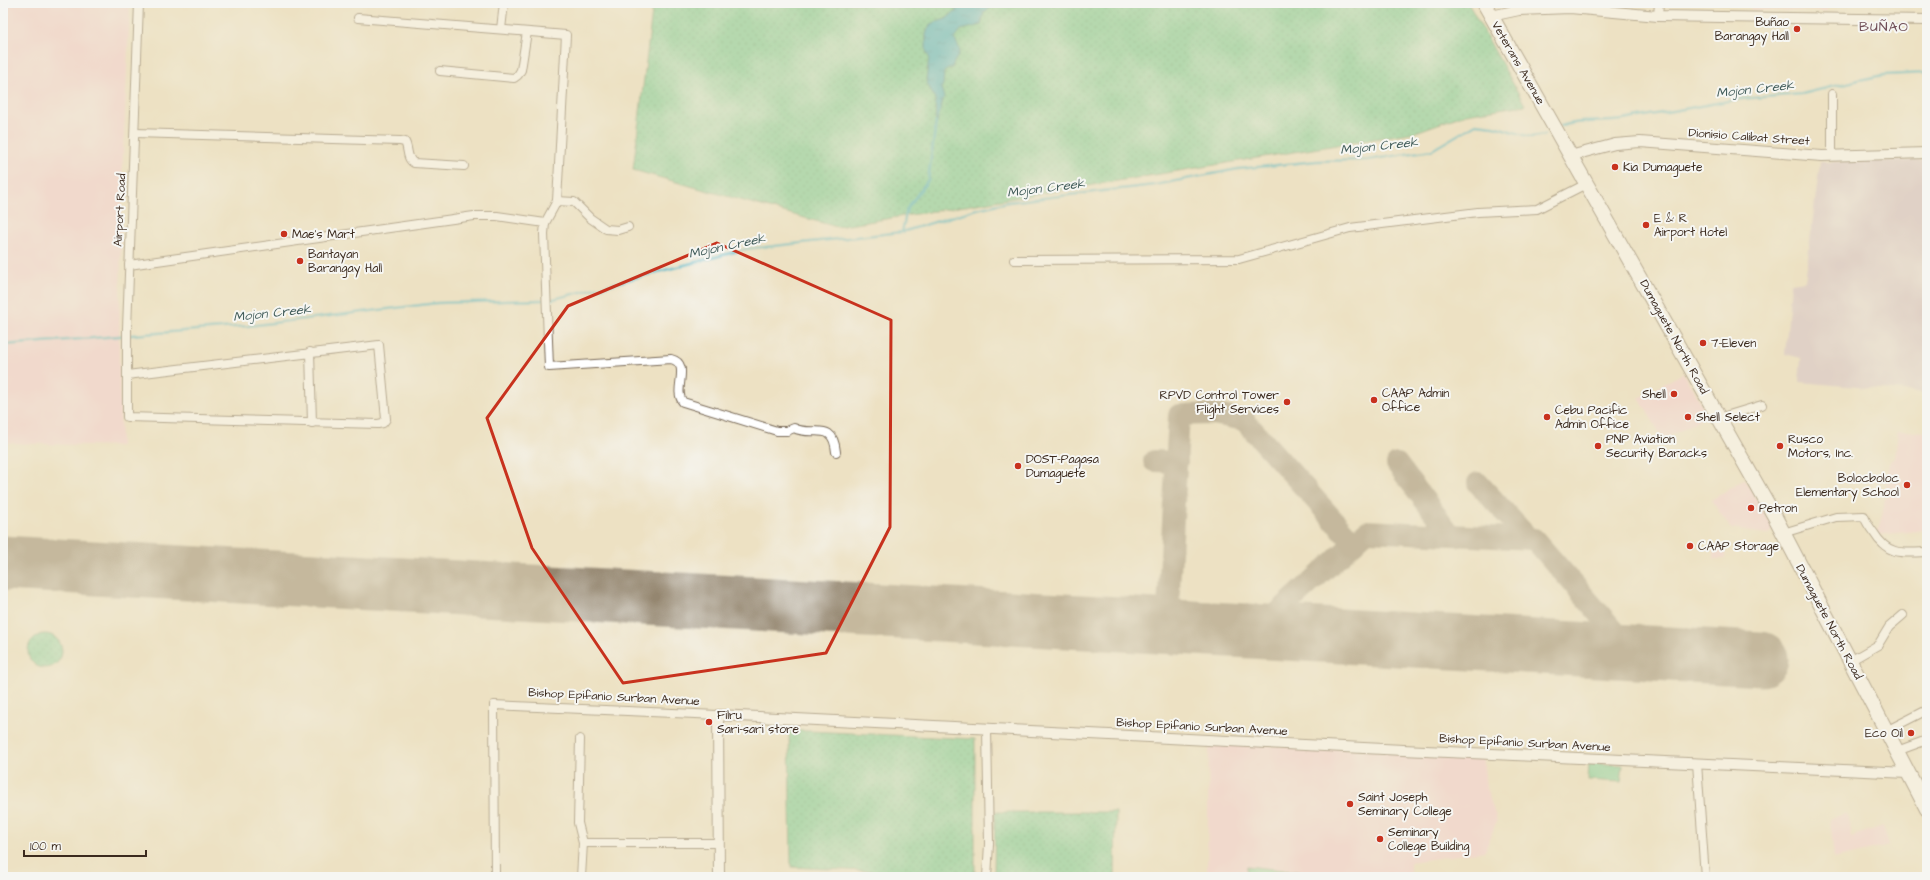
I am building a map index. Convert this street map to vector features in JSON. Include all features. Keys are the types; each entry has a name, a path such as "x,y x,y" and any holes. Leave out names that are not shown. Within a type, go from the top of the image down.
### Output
{"highway":[{"name":"Veterans Avenue","path":"1484,3 1552,122"},
{"name":"Dumaguete North Road","path":"1552,122 1783,533 1927,809"}],"street":[{"name":"Airport Road","path":"139,3 127,329 128,417 312,423"},
{"path":"501,29 504,3"},
{"path":"1658,16 1659,3"},
{"path":"1491,16 1545,6 1570,8 1606,7 1658,16 1927,20"},
{"path":"358,18 566,35 557,201 545,222 544,252 549,367 671,359 676,360 680,364 679,394 683,402 777,431 787,431 794,428 799,430 825,431 830,435 836,452"},
{"path":"440,71 514,78 521,70 527,32"},
{"path":"1832,94 1832,156"},
{"path":"135,133 400,141 405,142 407,145 409,158 414,163 464,166"},
{"name":"Dionisio Calibat Street","path":"1570,156 1593,148 1640,142 1832,156 1927,154"},
{"path":"1014,260 1240,259 1350,228 1478,212 1537,209 1586,184"},
{"path":"557,201 574,202 590,218 606,229 618,230 628,227"},
{"path":"129,265 474,216 496,216 545,222"},
{"path":"127,374 310,352 379,345 386,419 383,423 312,423 310,352"},
{"path":"1719,418 1762,405"},
{"path":"1783,533 1836,517 1864,516 1879,542 1889,550 1901,553 1927,552"},
{"path":"1850,661 1878,645 1889,627 1903,615"},
{"name":"Bishop Epifanio Surban Avenue","path":"494,877 494,705 1908,773"},
{"path":"1886,731 1927,710"},
{"path":"718,715 719,877"},
{"path":"987,729 989,844 987,877"},
{"path":"580,739 578,823 582,843 582,877"},
{"path":"1897,751 1927,740"},
{"path":"1697,763 1705,877"},
{"path":"582,843 719,843"}],"highlighted area":[{"path":"717,243 891,320 890,527 826,653 623,683 532,548 487,418 568,306"}],"shaded area":[{"path":"3,3 129,3 130,5 122,179 119,350 121,446 3,443"},
{"path":"1751,3 1827,3 1827,11 1751,10"},
{"path":"1927,160 1927,393 1799,382 1801,358 1785,354 1791,283 1805,281 1820,162"},
{"path":"1683,373 1708,414 1664,440 1639,398"},
{"name":"Bolocboloc Elementary School","path":"1898,431 1927,432 1927,530 1877,535 1884,507 1889,463 1895,458"},
{"path":"1745,479 1774,529 1768,534 1731,529 1711,500"},
{"path":"1714,545 1725,545 1725,559 1714,559"},
{"name":"Saint Joseph Seminary College","path":"1209,743 1483,755 1486,787 1497,820 1485,851 1410,862 1410,877 1207,877"},
{"path":"1847,814 1851,837 1883,826 1889,846 1834,859 1830,818"}],"green space":[{"path":"653,3 1468,3 1525,105 1466,114 1416,132 837,227 633,170"},
{"path":"45,634 57,639 62,651 57,663 45,668 33,663 28,651 33,639"},
{"path":"789,730 975,739 975,877 883,877 883,872 791,867"},
{"path":"1589,763 1623,765 1621,782 1588,780"},
{"path":"995,812 1116,812 1115,877 994,877"},
{"path":"1247,866 1301,872 1301,877 1246,877"}],"water":[{"path":"958,3 998,3 984,12 981,25 961,30 954,39 959,48 959,55 952,68 948,68 944,72 943,85 941,88 944,97 936,125 935,99 926,81 929,57 926,51 926,34 930,24 946,19 955,13"}],"waterway":[{"name":"Mojon Creek","path":"1561,126 1584,122 1623,120 1739,99 1802,94 1884,75 1927,73"},
{"path":"902,232 907,209 928,180 936,122"},
{"name":"Mojon Creek","path":"550,300 746,249 902,232 977,209 1008,202 1155,185 1238,169 1317,161 1368,160 1432,150 1476,124 1494,126 1531,137 1544,135"},
{"name":"Mojon Creek","path":"3,345 248,326 437,303 543,300"}],"taxiway":[{"path":"1167,626 1179,415 1213,414 1244,420 1354,543"},
{"path":"1154,461 1177,462"},
{"path":"1397,464 1451,535"},
{"path":"1478,483 1529,539"},
{"path":"1258,631 1367,531 1534,539 1633,652"}],"runway":[{"path":"3,563 1761,659"}],"place":[{"name":"Buñao Barangay Hall","path":"1797,29"},
{"name":"Kia Dumaguete","path":"1615,167"},
{"name":"E & R Airport Hotel","path":"1646,225"},
{"name":"Mae's Mart","path":"284,234"},
{"name":"Bantayan Barangay Hall","path":"300,261"},
{"name":"7-Eleven","path":"1703,343"},
{"name":"Shell","path":"1674,394"},
{"name":"CAAP Admin Office","path":"1374,400"},
{"name":"RPVD Control Tower Flight Services","path":"1287,402"},
{"name":"Cebu Pacific Admin Office","path":"1547,417"},
{"name":"Shell Select","path":"1688,417"},
{"name":"PNP Aviation Security Baracks","path":"1598,446"},
{"name":"Rusco Motors, Inc.","path":"1780,446"},
{"name":"DOST-Pagasa Dumaguete","path":"1018,466"},
{"name":"Bolocboloc Elementary School","path":"1907,485"},
{"name":"Petron","path":"1751,508"},
{"name":"CAAP Storage","path":"1690,546"},
{"name":"Filru Sari-sari store","path":"709,722"},
{"name":"Eco Oil","path":"1911,733"},
{"name":"Saint Joseph Seminary College","path":"1350,804"},
{"name":"Seminary College Building","path":"1380,839"}],"district":[{"name":"BUÑAO","path":"1884,27"}]}
